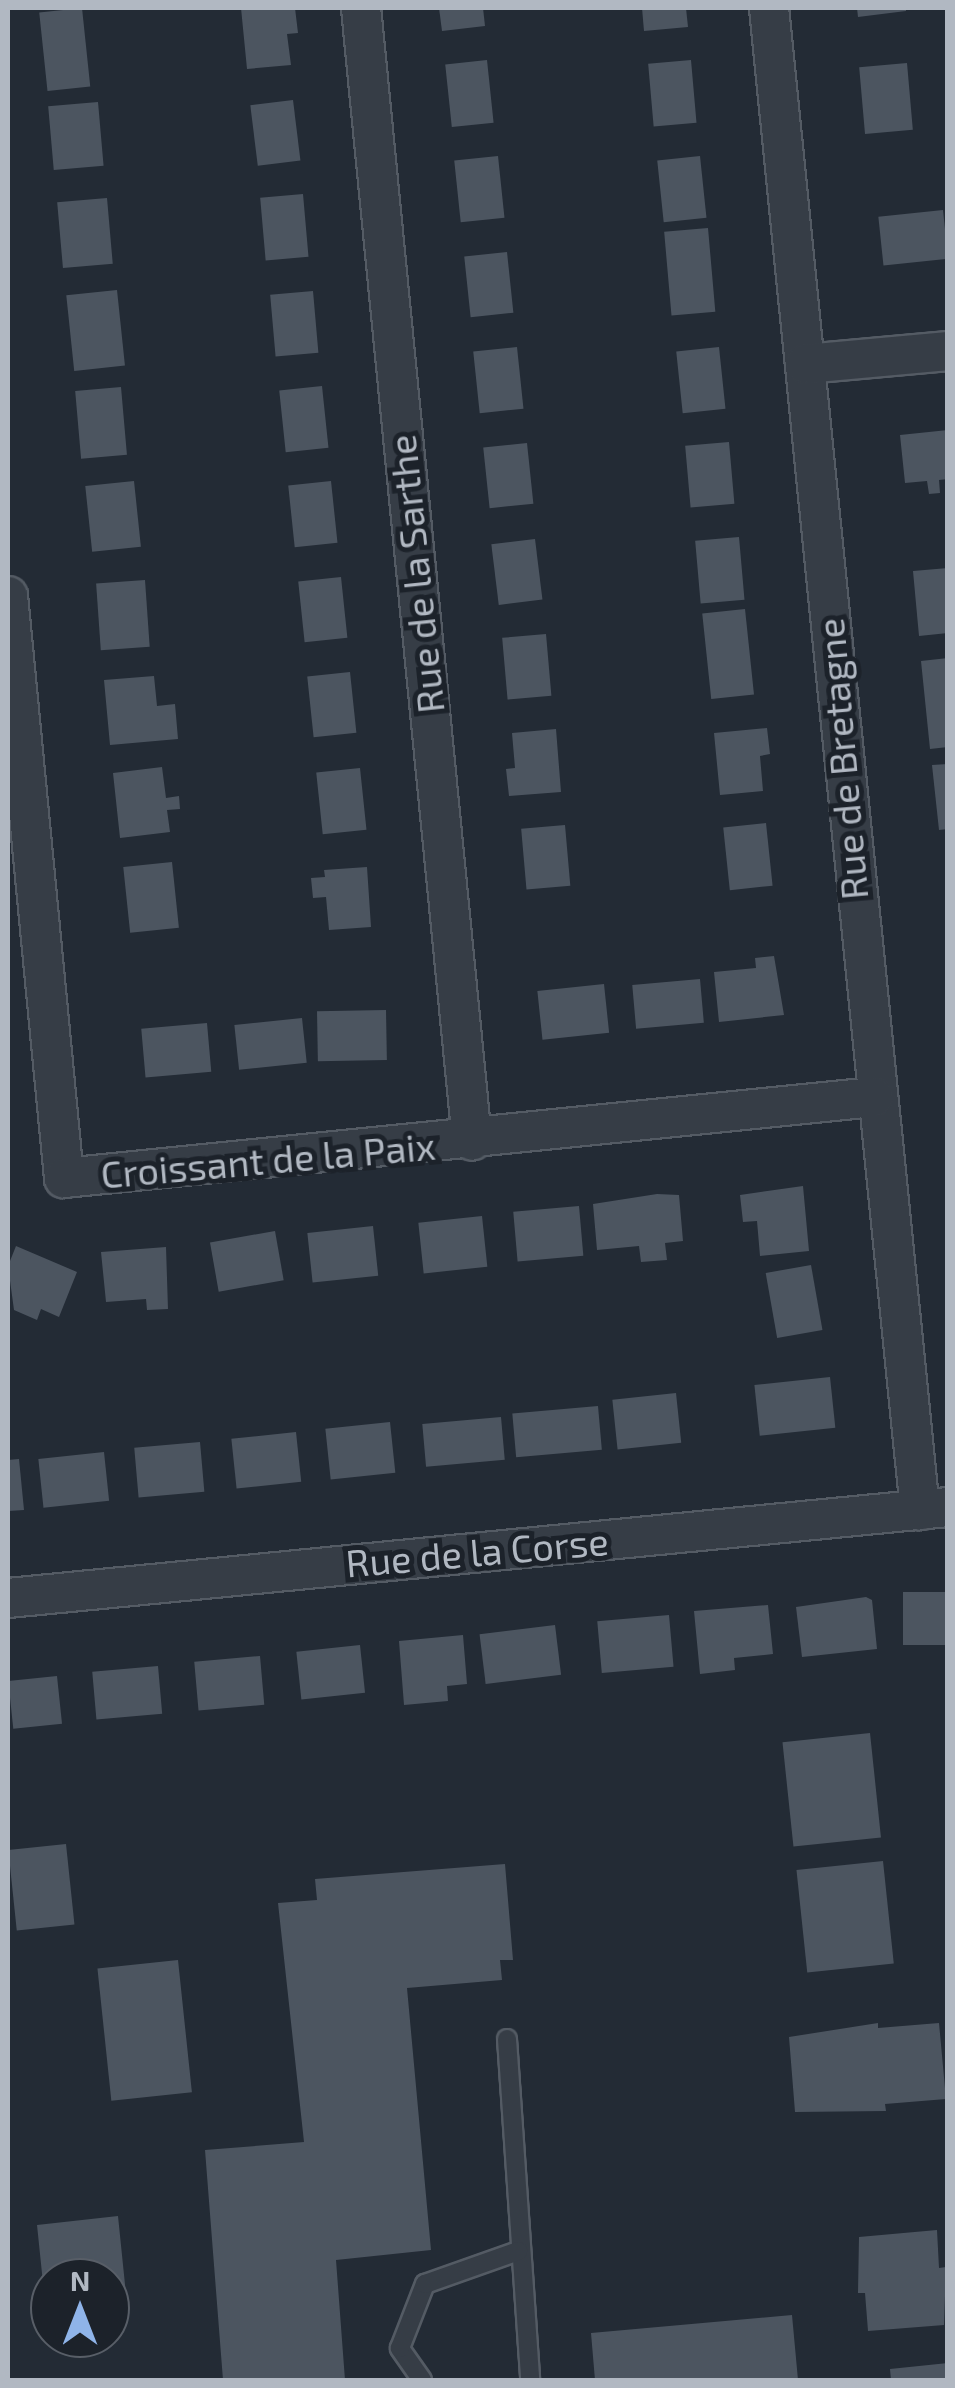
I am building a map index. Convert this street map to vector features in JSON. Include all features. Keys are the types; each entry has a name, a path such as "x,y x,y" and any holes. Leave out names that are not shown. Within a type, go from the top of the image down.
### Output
{"street":[{"name":"Rue de la Sarthe","path":"361,8 472,1141"},
{"name":"Rue de Bretagne","path":"769,8 874,1097 934,1509"},
{"path":"804,364 948,352"},
{"name":"Croissant de la Paix","path":"8,596 64,1178 472,1141 874,1097"},
{"name":"Rue de la Corse","path":"8,1598 934,1509"}],"lane":[{"path":"507,2039 518,2251 530,2380"},
{"path":"422,2380 400,2348 425,2284 518,2251"}],"building":[{"path":"82,8 90,87 47,91 39,12"},
{"path":"241,8 295,8 298,33 287,34 291,65 247,69"},
{"path":"439,8 483,8 485,26 442,31"},
{"path":"642,8 686,8 688,27 644,31"},
{"path":"857,8 906,8 906,11 858,17"},
{"path":"487,60 494,123 452,127 445,64"},
{"path":"691,60 696,123 654,127 648,64"},
{"path":"907,63 913,130 865,134 859,67"},
{"path":"293,100 300,161 258,166 250,105"},
{"path":"98,102 104,166 54,170 48,106"},
{"path":"498,156 504,218 461,222 454,161"},
{"path":"700,156 706,218 664,222 657,160"},
{"path":"303,194 308,257 266,261 260,198"},
{"path":"107,198 113,264 63,268 57,202"},
{"path":"943,210 948,259 883,266 878,217"},
{"path":"708,228 715,312 671,316 664,232"},
{"path":"507,252 513,313 471,317 464,256"},
{"path":"117,290 125,366 74,371 66,295"},
{"path":"313,291 318,353 276,357 270,295"},
{"path":"517,347 523,409 480,413 473,352"},
{"path":"719,347 725,409 683,413 676,351"},
{"path":"322,386 328,448 286,452 279,390"},
{"path":"121,387 127,455 81,459 75,391"},
{"path":"948,430 948,479 939,480 940,493 929,494 927,481 905,483 900,435"},
{"path":"729,442 734,504 691,508 685,446"},
{"path":"527,443 533,504 490,508 483,448"},
{"path":"134,481 141,547 92,552 85,486"},
{"path":"331,481 337,543 295,547 288,485"},
{"path":"739,537 744,600 701,604 695,541"},
{"path":"535,539 542,600 499,605 491,544"},
{"path":"948,568 948,633 919,636 913,571"},
{"path":"341,577 347,638 305,642 298,581"},
{"path":"145,580 150,647 101,650 96,583"},
{"path":"745,609 754,695 711,699 702,613"},
{"path":"546,634 551,696 508,700 502,638"},
{"path":"948,658 948,747 930,749 921,661"},
{"path":"350,672 356,733 314,737 307,676"},
{"path":"154,676 157,706 175,704 178,739 110,745 104,680"},
{"path":"767,728 770,754 760,756 763,791 720,795 714,733"},
{"path":"556,729 561,792 509,796 506,769 515,768 512,733"},
{"path":"948,764 948,829 939,830 932,765"},
{"path":"162,767 166,798 179,796 180,809 167,810 170,832 120,838 113,773"},
{"path":"360,768 366,830 323,834 316,773"},
{"path":"766,823 773,886 730,890 723,827"},
{"path":"565,825 570,886 526,890 521,829"},
{"path":"172,862 179,928 130,933 123,867"},
{"path":"367,867 371,927 329,930 326,897 313,898 311,878 325,877 324,870"},
{"path":"774,956 784,1015 719,1022 714,972 756,968 755,958"},
{"path":"700,979 704,1023 636,1029 632,985"},
{"path":"604,984 609,1033 542,1040 537,991"},
{"path":"386,1010 387,1060 318,1061 317,1011"},
{"path":"302,1018 307,1063 239,1070 234,1025"},
{"path":"207,1023 211,1072 146,1078 141,1029"},
{"path":"803,1186 809,1251 760,1256 757,1221 743,1222 740,1195"},
{"path":"657,1194 679,1195 683,1241 665,1243 667,1260 641,1262 639,1246 597,1250 593,1204"},
{"path":"579,1206 583,1256 518,1262 513,1212"},
{"path":"482,1216 487,1267 424,1273 418,1223"},
{"path":"373,1226 378,1276 313,1283 307,1233"},
{"path":"275,1231 284,1280 219,1292 210,1242"},
{"path":"16,1246 77,1272 59,1317 41,1309 37,1320 14,1310 8,1266"},
{"path":"166,1247 168,1309 147,1310 146,1299 106,1302 101,1252"},
{"path":"811,1265 822,1330 777,1338 766,1273"},
{"path":"830,1377 835,1428 760,1436 754,1385"},
{"path":"676,1393 681,1443 618,1449 612,1400"},
{"path":"598,1406 602,1450 516,1457 512,1413"},
{"path":"501,1417 505,1460 426,1467 422,1424"},
{"path":"390,1422 395,1473 331,1480 325,1429"},
{"path":"296,1432 301,1482 237,1489 231,1439"},
{"path":"200,1442 204,1492 139,1498 134,1448"},
{"path":"104,1452 109,1501 43,1508 38,1459"},
{"path":"19,1459 24,1510 8,1511 8,1460"},
{"path":"903,1592 948,1592 948,1645 903,1645"},
{"path":"866,1597 872,1600 877,1649 802,1657 796,1607"},
{"path":"768,1605 773,1654 734,1658 735,1670 700,1674 694,1611"},
{"path":"669,1615 674,1667 602,1673 597,1621"},
{"path":"555,1625 561,1675 486,1684 480,1634"},
{"path":"463,1635 467,1684 447,1686 448,1701 404,1705 399,1641"},
{"path":"360,1645 365,1693 301,1699 296,1652"},
{"path":"260,1656 264,1705 199,1711 194,1662"},
{"path":"158,1666 162,1714 96,1720 92,1672"},
{"path":"57,1676 62,1724 13,1729 8,1681"},
{"path":"870,1733 881,1837 793,1847 782,1742"},
{"path":"66,1844 74,1925 17,1931 8,1850"},
{"path":"883,1861 894,1963 807,1973 796,1870"},
{"path":"505,1864 513,1960 500,1960 502,1980 407,1988 431,2250 336,2260 345,2380 223,2380 205,2150 304,2142 278,1903 317,1900 315,1879"},
{"path":"178,1960 192,2092 111,2101 97,1968"},
{"path":"878,2023 878,2028 939,2023 946,2099 885,2104 886,2111 795,2112 789,2037"},
{"path":"118,2216 122,2258 40,2258 37,2225"},
{"path":"937,2230 939,2268 946,2267 944,2325 868,2331 865,2293 858,2293 859,2237"},
{"path":"792,2315 798,2380 595,2380 591,2333"},
{"path":"948,2363 948,2380 891,2380 890,2369"}]}
